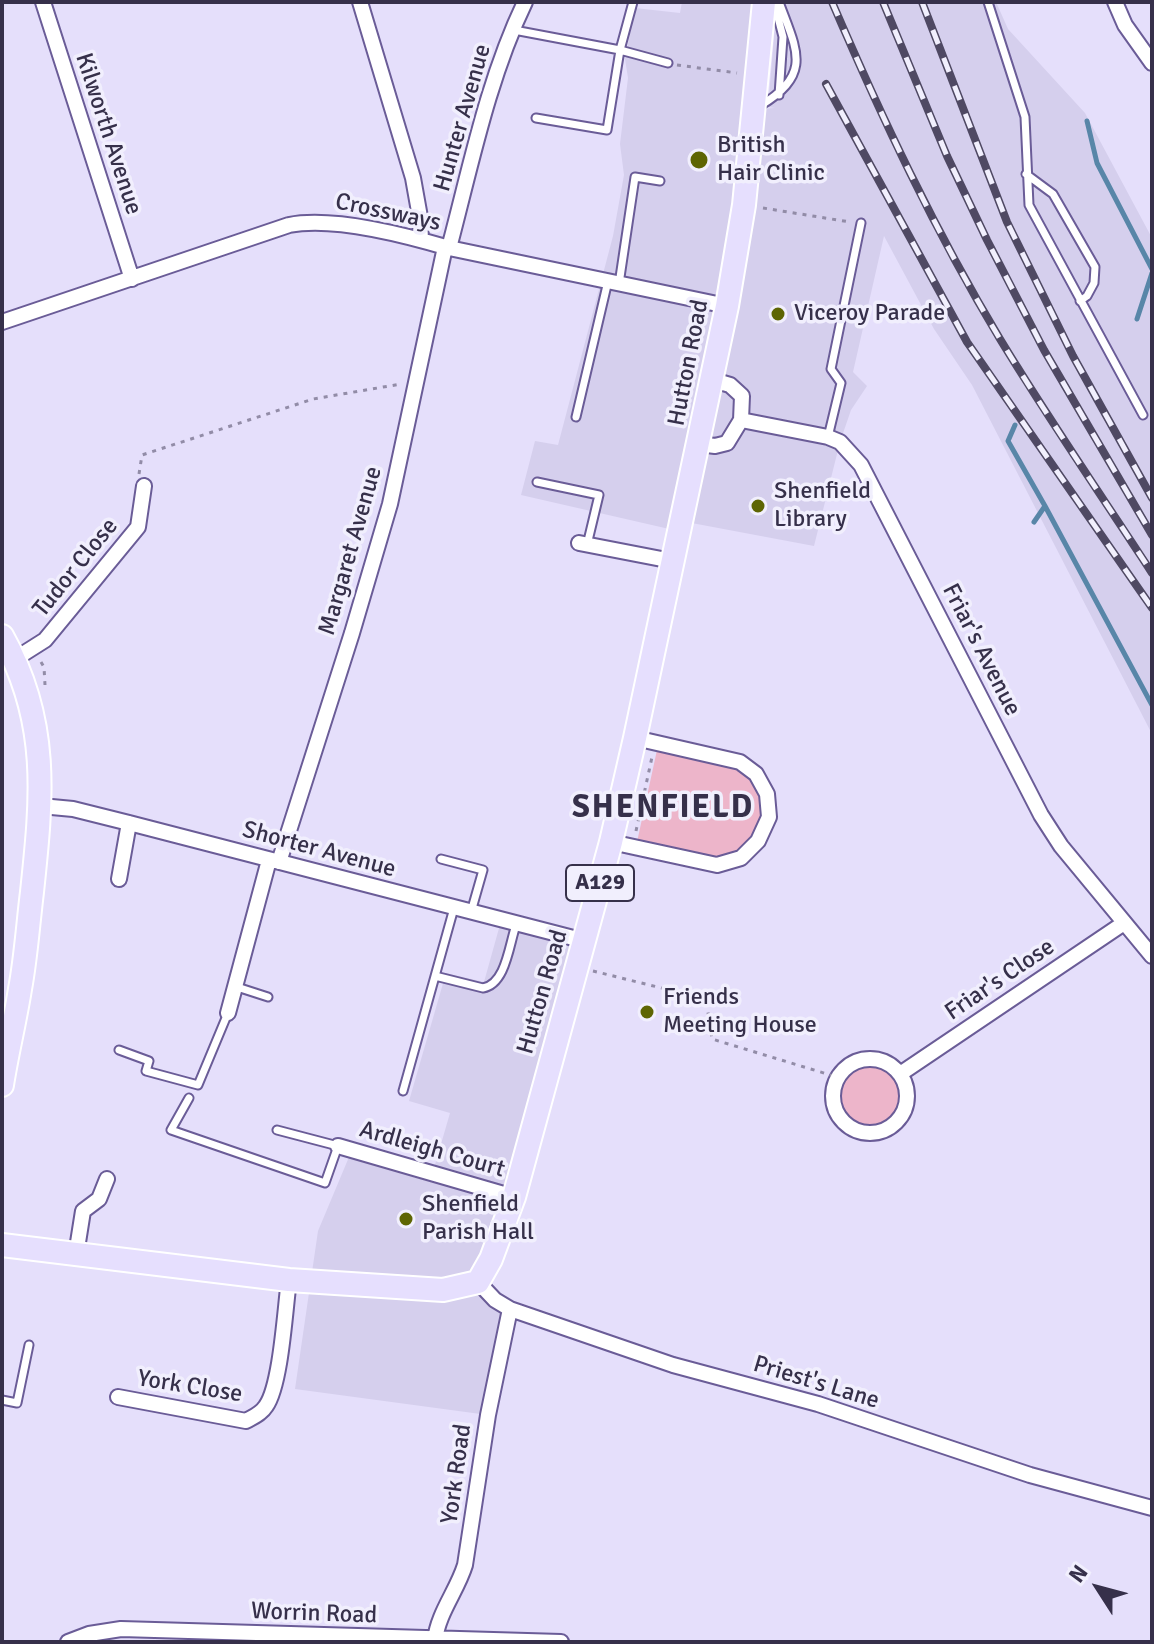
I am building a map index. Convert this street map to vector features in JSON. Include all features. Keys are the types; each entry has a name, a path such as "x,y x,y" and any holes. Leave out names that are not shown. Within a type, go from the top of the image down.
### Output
{"main road":[{"name":"Hutton Road","path":"478,1282 491,1259 514,1197 585,941 622,844 645,740 672,561 727,306 744,205 764,2"},
{"path":"2,636 15,659 29,697 37,735 41,806 21,987 5,1054 2,1085"},
{"path":"2,1245 289,1280 443,1290 478,1282"}],"street":[{"name":"Kilworth Avenue","path":"43,2 132,279"},
{"path":"360,2 413,178 421,240"},
{"name":"Hunter Avenue","path":"447,247 493,83 525,2"},
{"path":"1115,2 1125,25 1152,63"},
{"name":"Crossways","path":"2,322 304,222 317,221 421,240 727,306"},
{"name":"Margaret Avenue","path":"274,861 357,619 390,504 447,247"},
{"path":"699,444 715,446 727,443 741,420 742,396 730,385 713,380"},
{"name":"Friar's Avenue","path":"741,420 828,437 840,442 861,465 1041,815 1061,846 1152,956"},
{"name":"Tudor Close","path":"15,659 45,640 138,527 144,486"},
{"path":"583,544 672,561"},
{"path":"622,844 717,865 741,858 758,841 769,817 767,794 756,774 740,762 645,740"},
{"name":"Shorter Avenue","path":"41,806 73,809 585,941"},
{"path":"119,879 129,823"},
{"path":"228,1013 274,861"},
{"name":"Friar's Close","path":"900,1074 1124,923"},
{"path":"863,1059 883,1061 900,1074 907,1097 904,1109 889,1128 877,1133 853,1130 836,1112 832,1100 837,1077 853,1062 863,1059"},
{"name":"Ardleigh Court","path":"338,1146 514,1197"},
{"path":"76,1255 83,1211 99,1199 107,1179"},
{"name":"York Close","path":"118,1397 246,1421 259,1414 268,1404 277,1368 289,1280"},
{"name":"Priest's Lane","path":"478,1282 495,1300 510,1309 673,1365 818,1404 1030,1475 1152,1508"},
{"name":"York Road","path":"435,1640 437,1624 460,1584 465,1565 488,1415 510,1309"},
{"name":"Worrin Road","path":"68,1642 89,1634 121,1629 169,1636 561,1642"}],"lane":[{"path":"536,118 607,130 620,50 633,2"},
{"path":"776,2 783,37 779,95"},
{"path":"755,109 779,95 795,74 796,47 776,2"},
{"path":"988,2 1025,117 1029,205 1143,415"},
{"path":"512,30 620,50 668,63"},
{"path":"1026,174 1053,194 1095,267 1094,283 1087,296 1080,301"},
{"path":"576,417 614,282 635,177 660,181"},
{"path":"828,437 841,383 831,369 861,223"},
{"path":"537,482 599,495 583,544"},
{"path":"441,859 483,870 471,912"},
{"path":"403,1091 454,908"},
{"path":"435,976 490,987 499,976 516,925"},
{"path":"237,987 268,997"},
{"path":"119,1050 149,1061 146,1071 198,1085 228,1013"},
{"path":"189,1098 171,1130 325,1183 338,1146 277,1130"},
{"path":"2,1400 17,1403 29,1345"}],"path":[{"path":"668,63 757,76"},
{"path":"744,205 861,223"},
{"path":"144,486 138,481 142,455 313,399 395,384 416,386"},
{"path":"622,844 645,740"},
{"path":"578,967 706,999 712,1039 837,1077"}],"shaded area":[{"path":"682,2 766,2 755,109 775,108 768,107 777,2 996,2 1008,29 1085,113 1152,238 1152,734 972,385 934,329 884,236 853,372 867,386 851,410 840,442 814,546 681,521 678,531 521,495 535,441 558,445 613,236 624,175 620,144 628,78 625,59 635,8 680,13"},
{"path":"657,750 719,762 747,775 757,786 762,800 762,815 754,835 743,848 728,857 715,859 637,842"},
{"path":"501,921 585,941 478,1282 510,1309 488,1415 295,1389 318,1231 349,1157 430,1182 450,1113 409,1101 446,973 484,982"},
{"path":"870,1065 882,1067 892,1074 899,1084 899,1108 892,1118 882,1125 870,1127 858,1125 848,1118 841,1108 839,1096 841,1084 848,1074 858,1067"}],"waterway":[{"path":"1087,121 1097,163 1152,269"},
{"path":"1137,319 1152,273"},
{"path":"1015,425 1008,441 1045,506 1034,522"},
{"path":"1045,506 1152,705"}],"railway":[{"path":"832,2 910,174 953,257 1037,398 1152,573"},
{"path":"883,2 947,156 987,240 1044,350 1152,535"},
{"path":"922,2 1007,222 1073,356 1152,498"},
{"path":"826,84 967,342 1152,608"}],"place":[{"name":"British Hair Clinic","path":"699,160"},
{"name":"Viceroy Parade","path":"778,314"},
{"name":"Shenfield Library","path":"758,506"},
{"name":"Friends Meeting House","path":"647,1012"},
{"name":"Shenfield Parish Hall","path":"406,1219"}],"district":[{"name":"SHENFIELD","path":"663,809"}]}
